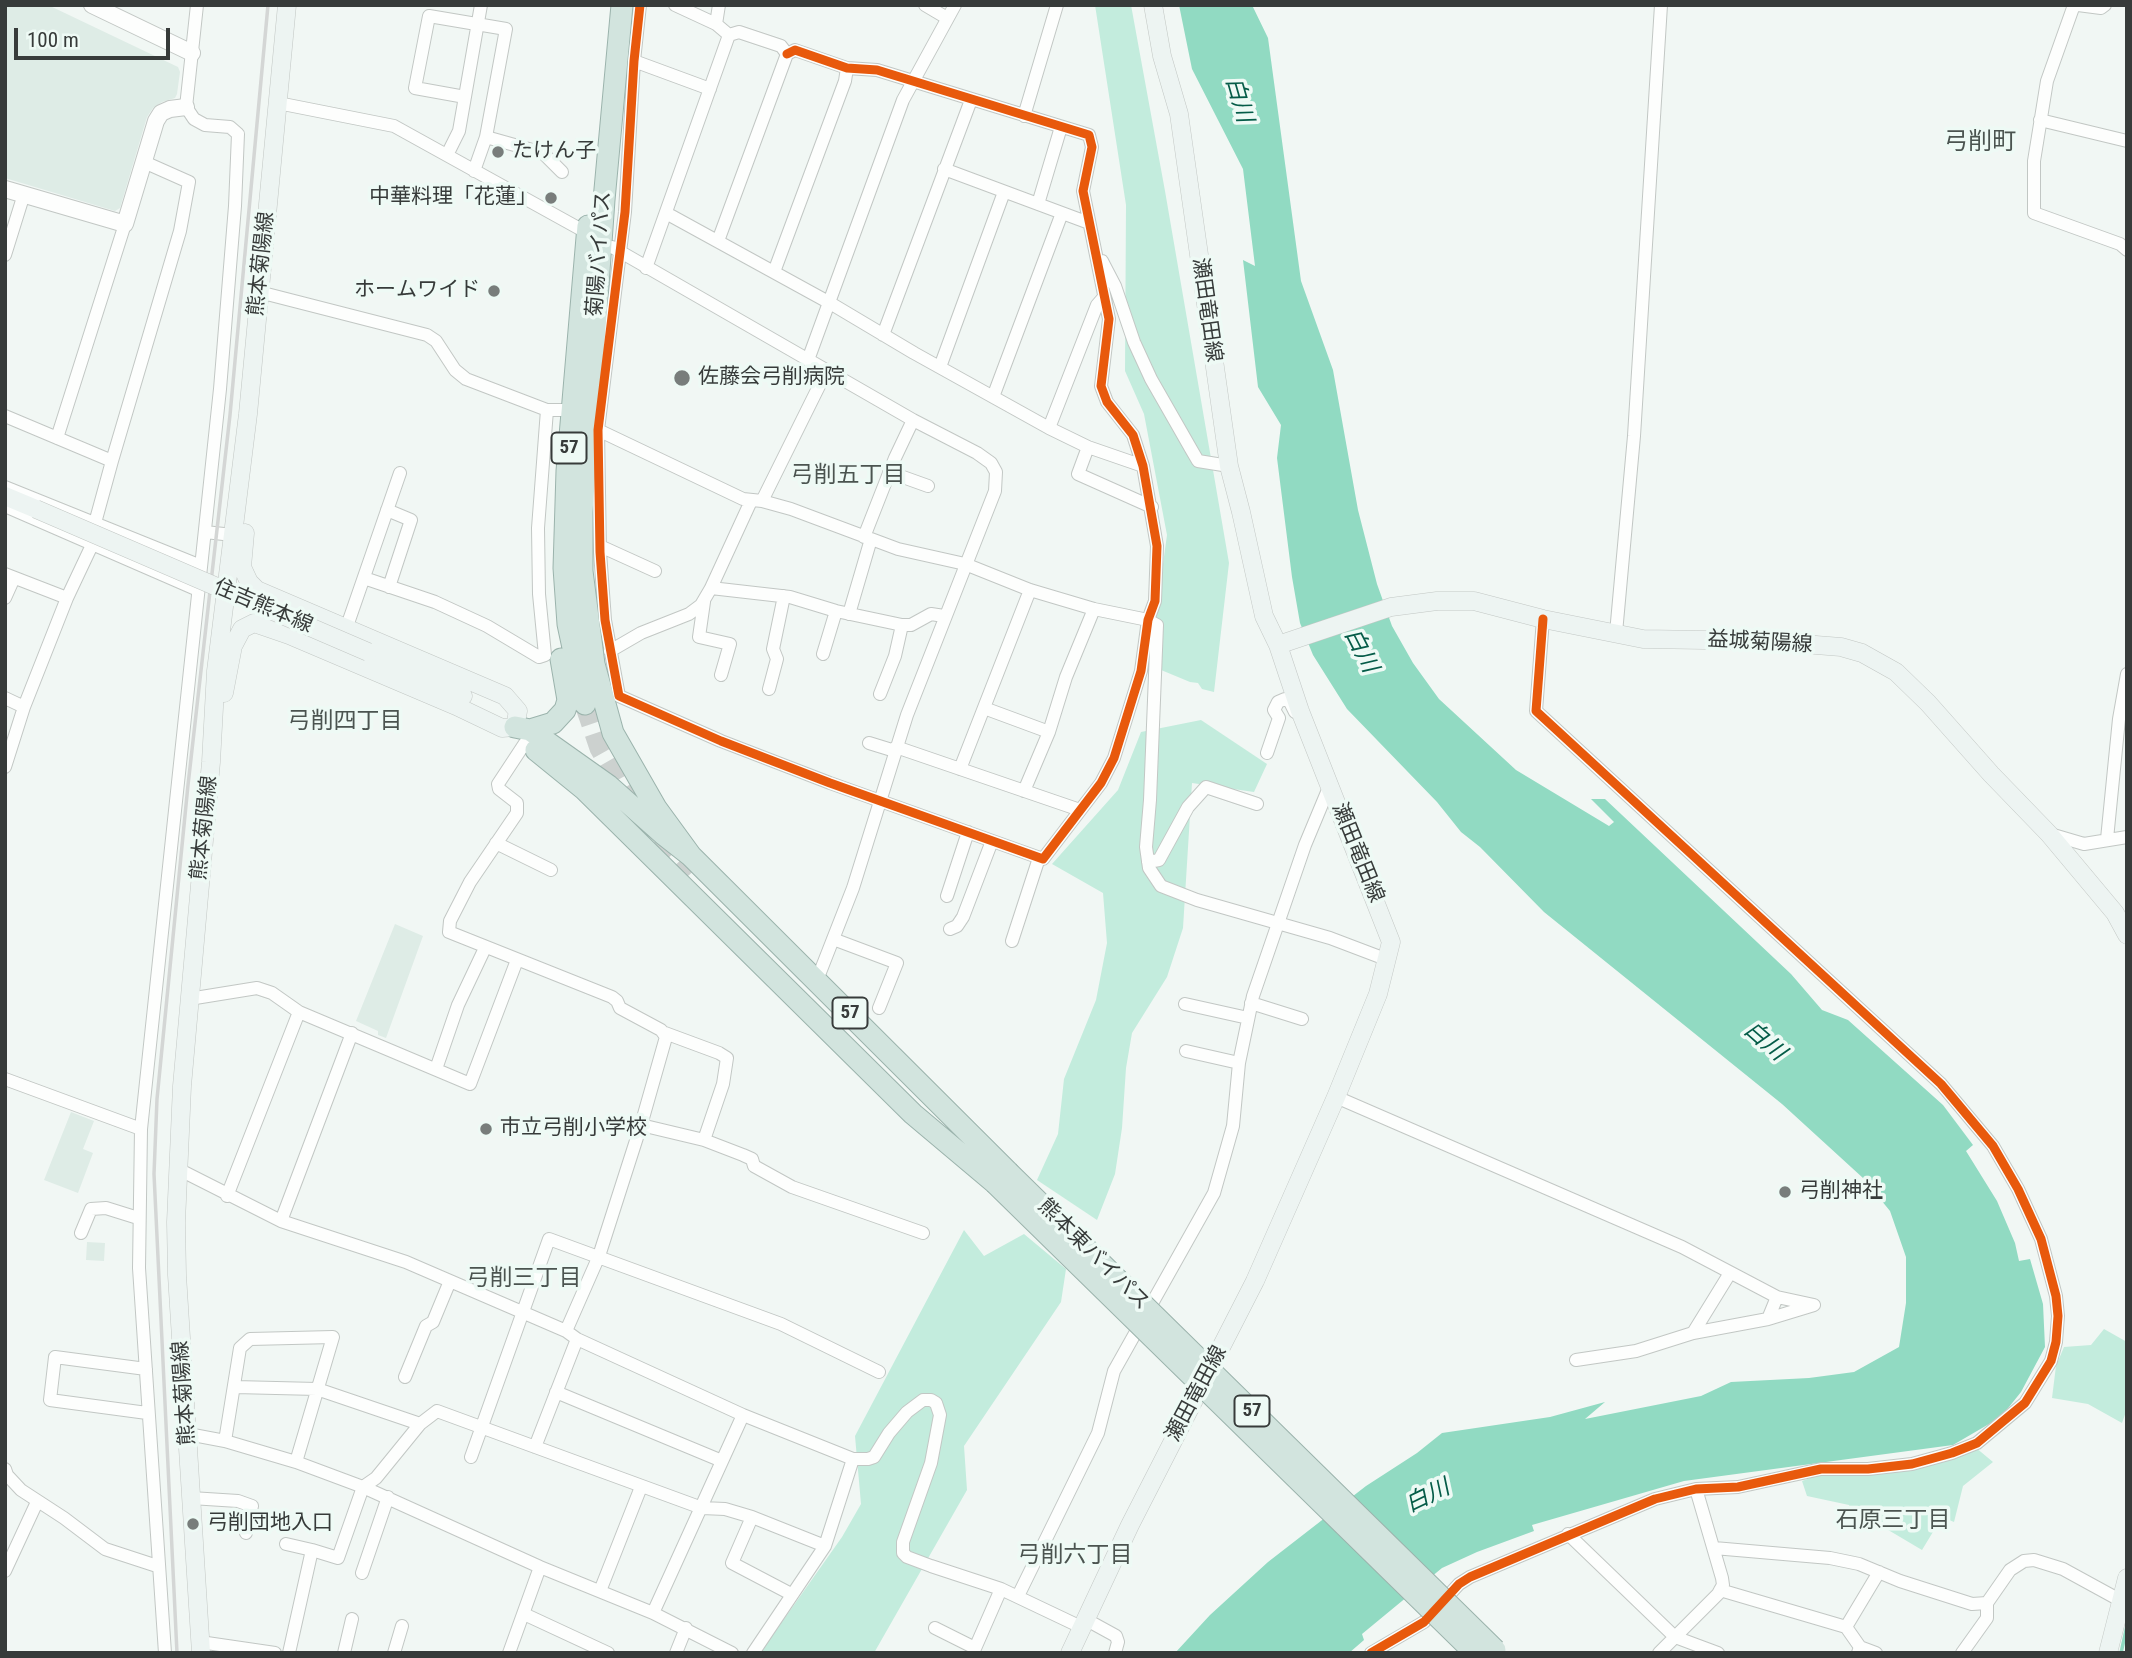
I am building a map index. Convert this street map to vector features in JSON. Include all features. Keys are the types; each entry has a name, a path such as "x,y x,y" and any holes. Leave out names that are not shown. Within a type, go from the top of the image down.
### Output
{"highway":[{"name":"菊陽バイパス","path":"585,704 568,624 565,568 567,471 580,313 603,242 608,5"},
{"name":"菊陽バイパス","path":"622,5 582,512 582,571 594,664 613,733 688,868"},
{"path":"524,733 554,723 565,710 568,700 556,629 552,540 555,410 580,313"},
{"path":"524,733 610,786 913,1114 1002,1177"},
{"path":"524,733 599,804 688,868"},
{"path":"599,804 620,807 626,802 631,791 631,767"},
{"name":"熊本東バイパス","path":"688,868 817,980 1002,1177 1489,1652"}],"main road":[{"name":"熊本菊陽線","path":"200,1647 177,1275 176,1222 182,1086 211,762 216,671 248,414 288,5"},
{"name":"瀬田竜田線","path":"1070,1653 1136,1513 1255,1282 1378,994 1391,942 1300,711 1278,645 1264,616 1228,466 1179,114 1162,55 1153,5"},
{"path":"211,762 233,646 242,629 254,623 289,635 502,728 524,733 518,711 505,696 257,590 249,582 242,567 249,466 248,414"},
{"name":"住吉熊本線","path":"5,496 368,652 468,698 524,733"},
{"name":"益城菊陽線","path":"1278,645 1391,607 1437,601 1474,601 1543,619 1643,639 1766,641 1841,648 1870,657 1896,672 1911,685 2049,834 2115,914 2127,935"},
{"path":"2108,1653 2124,1603 2127,1578"}],"street":[{"path":"92,5 192,53"},
{"path":"164,1653 147,1413 138,1218 141,1129 205,533 235,206 238,134 230,127 205,125 194,119 186,107 197,5"},
{"path":"447,155 459,131 481,5"},
{"path":"639,5 625,212 603,242 598,430 600,547 605,620 619,696 721,741 1043,859 1101,783 1114,758 1141,671 1148,620 1155,601 1157,546 1143,466 1133,435 1107,402 1101,386 1109,319 1083,191 1092,147 1090,135 913,80 877,70 847,68 795,50 787,54 718,241"},
{"path":"675,5 716,23 729,35"},
{"path":"716,23 719,5"},
{"path":"925,5 947,18"},
{"path":"808,360 903,100 955,5"},
{"path":"1024,116 1057,5"},
{"path":"1616,633 1634,436 1661,5"},
{"path":"2105,5 2101,8 2076,5 2048,80 2034,160 2034,213 2120,244 2127,250"},
{"path":"465,97 415,88 429,16 506,29 486,137 474,171"},
{"path":"729,35 739,32 781,46 787,54"},
{"path":"646,268 729,35"},
{"path":"634,61 710,89"},
{"path":"774,272 845,81 847,68"},
{"path":"883,335 971,100"},
{"path":"278,103 394,126 991,463 996,472 995,491 944,616 895,749 853,888 817,980"},
{"path":"57,438 156,121 161,113 186,107"},
{"path":"2040,120 2127,141"},
{"path":"1038,204 1061,127"},
{"path":"486,137 543,153 562,172"},
{"path":"5,767 24,707 67,598 92,545 94,523 180,231 188,182 144,162"},
{"path":"944,169 1089,223"},
{"path":"5,189 125,224"},
{"path":"940,367 1004,192"},
{"path":"5,255 24,194"},
{"path":"666,213 1049,428 1088,447 1143,466"},
{"path":"993,397 1062,213"},
{"path":"1094,245 1115,286 1139,354 1198,461 1228,466"},
{"path":"259,292 427,335 436,341 455,370 466,379 555,410 538,527 539,594 545,655 539,657 487,626 435,602 364,578"},
{"path":"1049,428 1097,305 1104,297"},
{"path":"610,651 641,633 690,614 704,601 827,370"},
{"path":"5,416 112,461"},
{"path":"823,654 843,612 889,472 913,420"},
{"path":"598,430 731,495 791,509 898,549 965,564 1030,590 1094,609 1148,620 1157,625 1146,847 1149,867 1161,886 1197,900 1331,938 1388,960"},
{"path":"1088,447 1078,474 1152,507"},
{"path":"889,472 928,486"},
{"path":"346,629 400,473"},
{"path":"5,487 201,566"},
{"path":"5,506 198,590"},
{"path":"387,510 411,520 389,587"},
{"path":"205,533 233,535"},
{"path":"600,547 655,571"},
{"path":"5,598 10,576 67,598"},
{"path":"711,588 784,596 902,625 911,625 931,614 944,616"},
{"path":"960,769 1030,590"},
{"path":"769,689 777,659 773,649 784,596"},
{"path":"704,601 699,637 730,644 721,675"},
{"path":"1024,791 1049,732 1066,677 1094,609"},
{"path":"1371,1653 1424,1622 1470,1577 1655,1499 1696,1489 1738,1487 1821,1469 1868,1469 1912,1464 1977,1443 2025,1403 2051,1361 2056,1342 2056,1296 2041,1239 2018,1189 1993,1146 1941,1084 1536,711 1543,619"},
{"path":"880,694 895,656 902,625"},
{"path":"2107,839 2119,719 2127,674"},
{"path":"5,698 24,707"},
{"path":"1267,752 1279,719 1275,710 1278,702 1285,699 1290,702 1329,787 1336,811"},
{"path":"984,708 1049,732"},
{"path":"524,733 498,784 499,789 515,800 518,809 470,881 448,928 449,932 612,996 620,1008 665,1033 727,1058 723,1084 704,1140"},
{"path":"869,743 960,769 1080,810"},
{"path":"1148,862 1160,860 1188,807 1206,787 1257,804"},
{"path":"1018,1596 1098,1433 1114,1371 1214,1193 1233,1126 1239,1063 1251,1003 1277,922 1329,787"},
{"path":"947,896 968,832"},
{"path":"2049,834 2084,844 2127,837"},
{"path":"950,929 957,926 963,917 992,841"},
{"path":"496,843 551,870"},
{"path":"1012,941 1039,858"},
{"path":"833,939 897,963 879,1008"},
{"path":"436,1069 458,1005 485,948"},
{"path":"189,999 257,989 272,993 299,1012 470,1084 517,960"},
{"path":"1251,1003 1302,1019"},
{"path":"1185,1004 1248,1018"},
{"path":"227,1196 299,1012"},
{"path":"281,1222 352,1033"},
{"path":"536,1447 642,1125 666,1044 665,1033"},
{"path":"1186,1051 1239,1063"},
{"path":"5,1079 141,1129"},
{"path":"1336,1097 1682,1247 1777,1297 1814,1305 1768,1319 1693,1333 1636,1351 1576,1360"},
{"path":"642,1125 704,1140 749,1157 754,1166 792,1187 923,1233"},
{"path":"180,1170 281,1222 406,1262 522,1311 743,1415 853,1459 874,1457 907,1412 922,1400 931,1400 936,1403 940,1415 931,1463 903,1542 903,1553 907,1557 1001,1589 1116,1636 1117,1652"},
{"path":"80,1224 91,1209 106,1208 138,1218"},
{"path":"471,1457 549,1239 781,1324 879,1372"},
{"path":"1693,1333 1730,1273"},
{"path":"405,1377 426,1326 433,1322 450,1281"},
{"path":"1768,1319 1777,1297"},
{"path":"225,1441 240,1348 250,1339 333,1337 296,1462"},
{"path":"146,1369 55,1357 50,1400 147,1413"},
{"path":"235,1387 317,1389 420,1424"},
{"path":"556,1392 722,1461"},
{"path":"286,1544 338,1558 363,1487 376,1478 420,1424 437,1411 641,1487 702,1508 725,1509 752,1517 825,1546"},
{"path":"653,1613 743,1415"},
{"path":"188,1434 225,1441 296,1462 388,1497 540,1567 687,1628 732,1653"},
{"path":"753,1653 825,1546 853,1459"},
{"path":"5,1469 21,1490 105,1549 157,1566"},
{"path":"600,1591 641,1487"},
{"path":"1659,1653 1720,1590 1722,1578 1696,1489"},
{"path":"362,1573 388,1497"},
{"path":"191,1498 238,1500 252,1506 246,1533"},
{"path":"5,1571 37,1502"},
{"path":"752,1517 732,1563 791,1594"},
{"path":"1568,1534 1675,1637 1718,1653"},
{"path":"1714,1548 1830,1558 1972,1604 1987,1603"},
{"path":"289,1653 312,1550"},
{"path":"1962,1653 1987,1618 1987,1603 2010,1570 2024,1561 2034,1560 2063,1569 2124,1603"},
{"path":"509,1653 540,1567"},
{"path":"1846,1627 1879,1572"},
{"path":"935,1628 974,1650 1001,1589"},
{"path":"1720,1590 1846,1627 1859,1650 1876,1653"},
{"path":"524,1614 608,1653"},
{"path":"344,1653 352,1619"},
{"path":"394,1653 402,1626"},
{"path":"676,1653 687,1628"},
{"path":"200,1647 275,1653"}],"shaded area":[{"path":"5,5 48,5 178,67 180,72 177,94 175,98 153,108 147,117 120,208 115,211 5,178"},
{"path":"1095,5 1131,5 1165,191 1229,563 1214,692 1202,689 1198,683 1149,665 1167,535 1144,414 1125,371 1126,205"},
{"path":"1201,720 1267,764 1254,792 1192,783 1183,928 1167,977 1132,1033 1115,1174 1097,1220 1037,1180 1058,1134 1064,1079 1096,1000 1107,943 1103,893 1052,864 1118,790 1141,732"},
{"path":"395,924 423,936 386,1038 378,1035 378,1031 356,1021"},
{"path":"71,1112 94,1121 83,1149 93,1153 78,1193 44,1180"},
{"path":"964,1230 984,1256 1024,1234 1066,1269 1061,1302 964,1446 967,1490 874,1653 760,1653 842,1537 861,1504 855,1436"},
{"path":"87,1242 105,1243 104,1261 86,1260"},
{"path":"2104,1329 2127,1342 2127,1409 2122,1423 2088,1404 2052,1398 2056,1366 2064,1347 2091,1345"},
{"path":"1975,1447 1993,1462 1963,1486 1954,1522 1942,1517 1922,1550 1868,1518 1854,1523 1849,1505 1807,1496 1802,1481 1824,1473"}],"water":[{"name":"白川","path":"1179,5 1252,5 1268,38 1301,281 1333,370 1358,510 1377,584 1392,626 1413,663 1439,699 1516,770 1609,826 1614,822 1591,799 1605,799 1791,974 1822,1010 1848,1020 1943,1105 1973,1145 1966,1151 1997,1201 2015,1243 2019,1261 2030,1259 2043,1304 2045,1347 2021,1392 2001,1417 1953,1445 1684,1481 1532,1525 1534,1531 1442,1568 1362,1634 1364,1640 1349,1653 1175,1653 1210,1615 1268,1562 1366,1486 1417,1453 1442,1433 1550,1417 1605,1402 1585,1419 1701,1396 1731,1382 1809,1378 1854,1372 1899,1347 1906,1303 1906,1257 1890,1211 1863,1178 1782,1104 1544,912 1480,847 1461,832 1437,802 1347,709 1313,655 1300,623 1292,577 1277,458 1281,425 1258,387 1243,260 1255,266 1243,169 1192,69"}],"waterway":[{"path":"2121,1653 2127,1626"}],"tunnel":[{"path":"585,704 600,748 636,812 655,840 688,876"}],"railway":[{"path":"177,1653 154,1174 157,1099 188,785 230,415 268,5"}],"cycle path":[{"path":"640,5 625,212 598,430 600,552 605,620 619,696 721,741 830,783 1043,859 1101,783 1114,758 1141,671 1148,620 1155,601 1157,546 1143,466 1133,435 1107,402 1101,386 1109,319 1083,191 1092,147 1089,135 877,70 847,68 795,50 787,54"},
{"path":"1371,1653 1424,1622 1459,1584 1470,1577 1655,1499 1696,1489 1738,1487 1821,1469 1868,1469 1912,1464 1977,1443 2025,1403 2051,1361 2056,1342 2056,1296 2041,1239 2018,1189 1993,1146 1941,1084 1536,711 1543,619"}],"place":[{"name":"たけん子","path":"498,152"},
{"name":"中華料理「花蓮」","path":"551,198"},
{"name":"ホームワイド","path":"494,291"},
{"name":"佐藤会弓削病院","path":"682,378"},
{"name":"市立弓削小学校","path":"486,1129"},
{"name":"弓削神社","path":"1785,1192"},
{"name":"弓削団地入口","path":"193,1524"}],"district":[{"name":"弓削町","path":"1980,143"},
{"name":"弓削五丁目","path":"848,476"},
{"name":"弓削四丁目","path":"345,722"},
{"name":"弓削三丁目","path":"524,1279"},
{"name":"石原三丁目","path":"1893,1521"},
{"name":"弓削六丁目","path":"1075,1556"}]}
